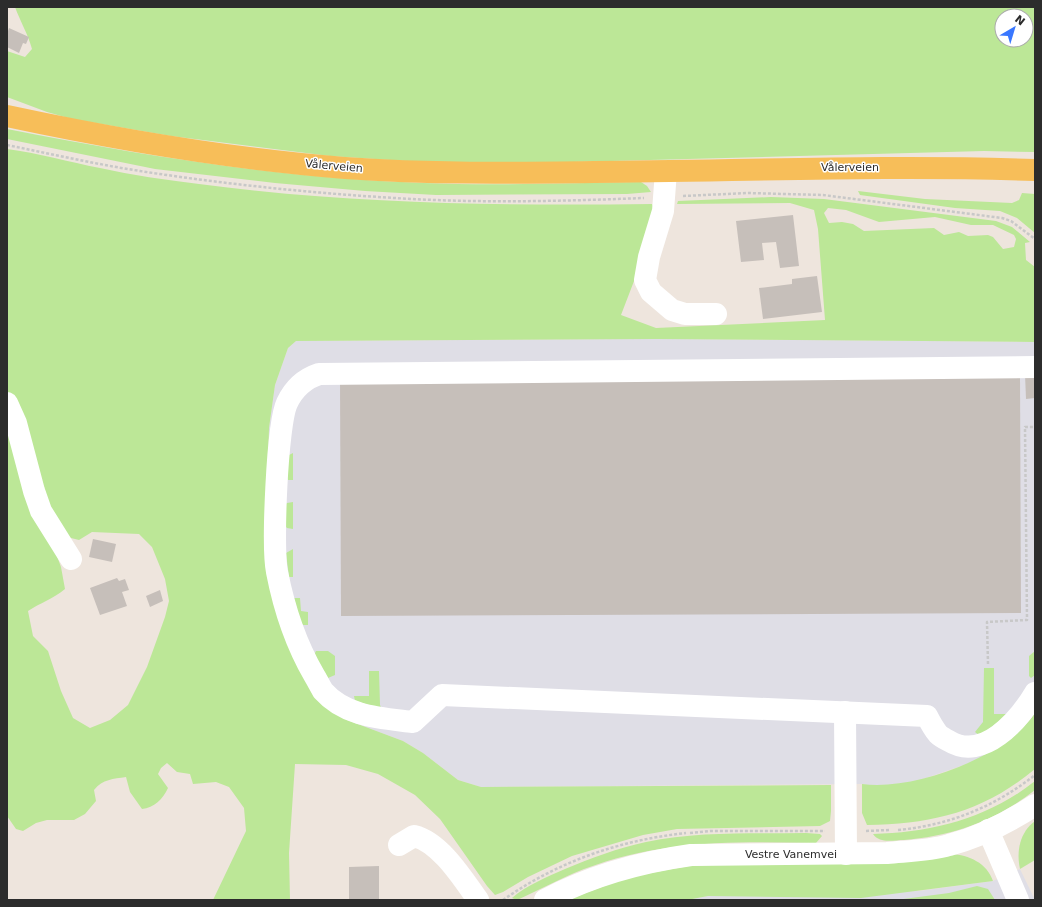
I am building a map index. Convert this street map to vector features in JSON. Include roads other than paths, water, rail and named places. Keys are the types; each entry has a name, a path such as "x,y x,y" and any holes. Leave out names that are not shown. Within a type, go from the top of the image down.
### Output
{"main road":[{"name":"Vålerveien","path":"7,116 150,144 254,159 346,168 490,173 836,167 1035,170"}],"street":[{"path":"666,171 663,211 649,257 645,280 651,292 672,310 685,314 716,314"},
{"path":"1035,367 319,374 309,377 292,393 286,405 281,433 276,541 277,571 284,599 305,659 323,691 340,705 364,716 413,722 442,695 927,716 939,735 957,746 974,747 986,744 1008,727 1028,705 1035,693"},
{"path":"7,403 16,423 34,491 41,511 71,559"},
{"path":"845,712 846,854"},
{"name":"Vestre Vanemvei","path":"545,900 580,884 615,872 691,855 846,854 920,851 949,845 988,830 1011,820 1035,805"},
{"path":"988,830 1018,900"},
{"path":"399,845 414,836 422,838 431,844 446,859 478,900"}]}
